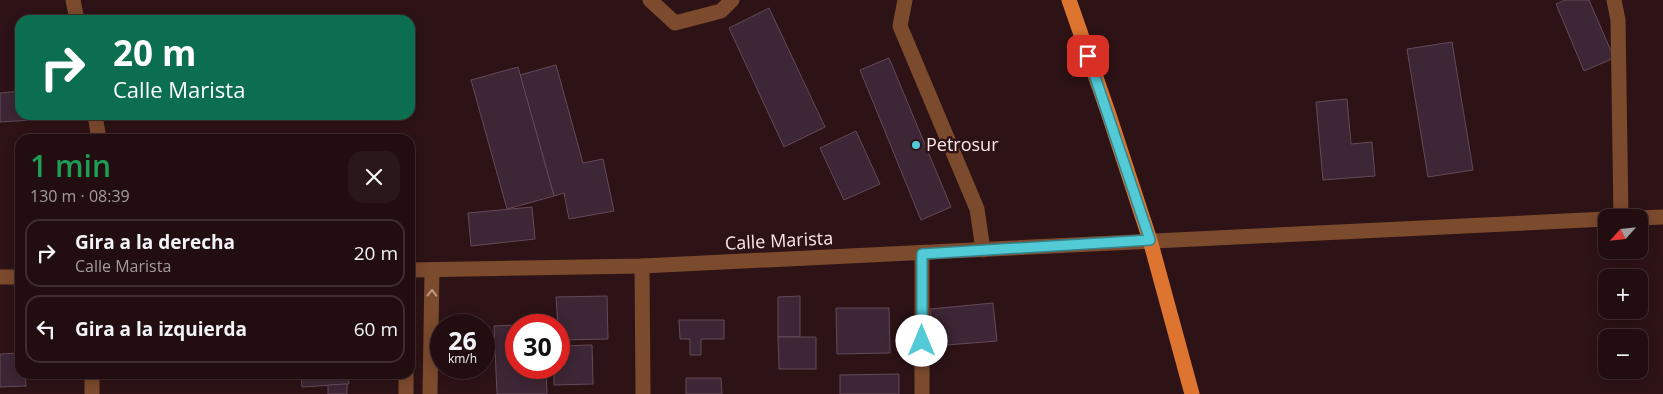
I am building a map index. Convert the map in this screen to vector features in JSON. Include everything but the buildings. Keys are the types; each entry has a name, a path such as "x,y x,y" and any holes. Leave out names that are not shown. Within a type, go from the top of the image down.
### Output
{"main road":[{"path":"1069,0 1150,240 1192,394"}],"street":[{"path":"73,0 76,15"},
{"path":"650,0 675,23 721,11 732,0"},
{"path":"905,0 900,26 977,210 983,250"},
{"path":"1614,0 1618,20 1621,209"},
{"path":"96,120 98,134"},
{"path":"1648,218 1663,217"},
{"name":"Calle Marista","path":"415,270 642,266 922,254 1150,240 1598,219"},
{"path":"922,254 922,394"},
{"path":"642,266 643,394"},
{"path":"430,394 432,270"},
{"path":"0,277 15,277"},
{"path":"92,379 92,394"},
{"path":"406,379 406,394"}],"place":[{"name":"Petrosur","path":"916,145"}],"route":[{"path":"922,341 922,254 1150,240 1088,56"}]}
